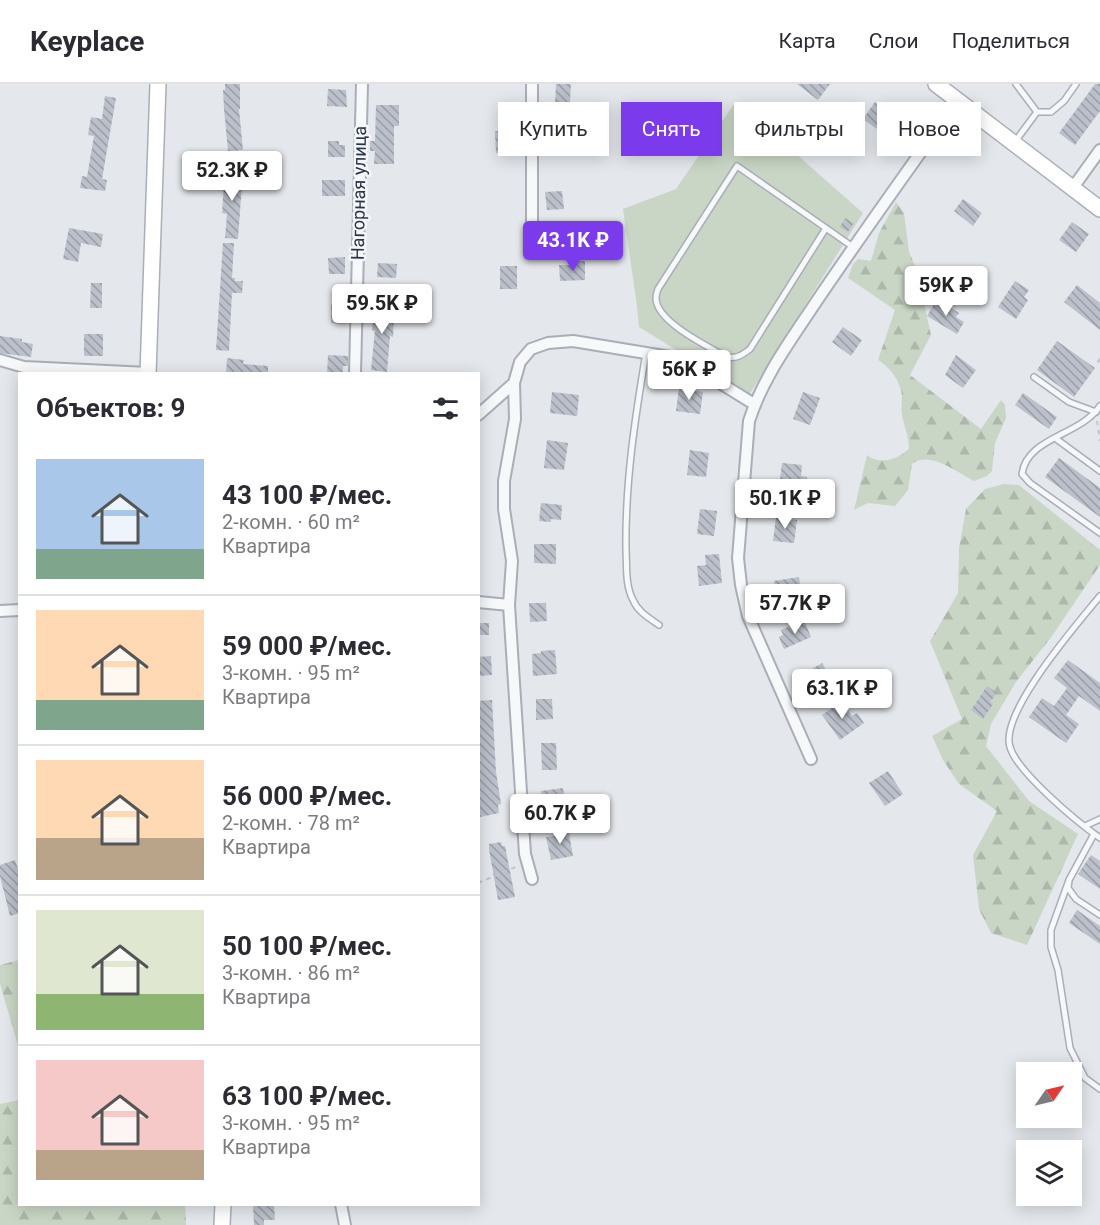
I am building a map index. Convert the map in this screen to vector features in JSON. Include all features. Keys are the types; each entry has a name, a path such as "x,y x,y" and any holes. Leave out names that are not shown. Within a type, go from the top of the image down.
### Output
{"street":[{"path":"148,372 158,84"},
{"name":"Нагорная улица","path":"356,372 362,84"},
{"path":"532,84 532,237"},
{"path":"941,86 1100,209"},
{"path":"811,759 748,616 741,585 738,558 749,421 754,404 775,365 854,247 958,100"},
{"path":"1072,189 1100,150"},
{"path":"532,879 527,864 509,605 512,561 504,509 504,481 515,419 514,383 520,362 531,349 548,343 573,340 646,352 670,357 691,365 754,404"},
{"path":"0,360 24,367 127,372"},
{"path":"480,413 514,383"},
{"path":"480,602 509,605"},
{"path":"0,612 18,610"},
{"path":"222,1225 223,1206"},
{"path":"342,1206 345,1225"}],"lane":[{"path":"1016,84 1037,112"},
{"path":"1037,112 1051,112 1064,101 1076,84"},
{"path":"1014,143 1037,112"},
{"path":"826,228 750,349 741,356 734,359 726,357 675,326 663,315 658,306 656,298 658,289 737,166 854,247"},
{"path":"646,352 631,450 626,531 627,580 632,599 641,612 659,626"},
{"path":"1034,377 1069,402 1096,412"},
{"path":"1100,406 1078,427 1036,448 1023,464 1022,474 1030,483 1100,533"},
{"path":"1055,438 1100,471"},
{"path":"1100,596 1048,661 1021,703 1009,732 1009,746 1016,759 1048,795 1100,838"},
{"path":"1086,826 1100,819"},
{"path":"1094,834 1069,880 1051,930 1051,947 1058,970 1070,1048 1085,1078 1100,1089"},
{"path":"1069,880 1068,888 1076,898 1100,915"}],"path":[{"path":"1096,412 1100,441"},
{"path":"480,882 512,867 527,864"}],"green space":[{"path":"734,104 734,156 798,156 863,213 749,395 639,327 623,209 676,189 698,156 722,156 722,122"},
{"path":"896,202 904,213 909,252 916,268 931,335 910,375 981,429 1001,400 1005,405 1006,418 995,443 992,471 987,476 974,481 944,464 919,460 912,464 908,490 895,506 868,503 854,510 867,455 883,461 899,456 909,449 902,415 900,385 891,371 878,360 895,310 848,278 853,264 858,259 871,261 879,233"},
{"path":"1004,484 1019,485 1100,550 1100,565 1052,636 1016,682 991,724 986,746 1029,801 1078,834 1027,945 991,933 979,909 973,855 997,811 959,784 943,760 932,736 962,719 930,641 958,593 959,548 966,509 985,489"},
{"path":"18,960 18,1046 0,984 0,965"},
{"path":"18,1100 18,1206 185,1206 186,1225 0,1225 0,1104"}],"building":[{"path":"225,84 240,84 239,109 243,150 228,151 223,90 225,90"},
{"path":"556,84 571,84 570,102 555,102"},
{"path":"797,84 830,84 818,100"},
{"path":"1095,84 1100,84 1100,111 1075,145 1059,133"},
{"path":"328,89 346,90 347,107 327,106"},
{"path":"105,96 116,98 102,179 107,180 105,191 80,188 82,176 87,177 94,136 88,135 91,117 102,119"},
{"path":"875,102 877,103 877,129 865,120 865,116"},
{"path":"376,105 399,105 399,126 394,126 394,164 374,164 375,151 370,151 370,141 375,141"},
{"path":"495,131 498,131 498,153 496,153"},
{"path":"328,141 339,141 339,145 345,145 345,157 328,157"},
{"path":"225,169 243,170 238,239 225,238 227,214 222,213"},
{"path":"322,180 345,180 345,196 322,196"},
{"path":"562,191 564,209 547,210 545,192"},
{"path":"963,199 982,213 973,226 954,211"},
{"path":"845,218 854,223 848,232 840,227"},
{"path":"1072,222 1089,234 1076,252 1059,240"},
{"path":"69,228 103,234 101,247 81,243 78,262 63,259"},
{"path":"223,243 234,243 232,278 235,278 235,281 243,281 242,293 232,293 229,351 216,350"},
{"path":"345,257 345,274 329,274 328,258"},
{"path":"572,261 585,261 585,280 560,281 559,265 572,265"},
{"path":"378,263 397,264 396,278 377,277"},
{"path":"500,266 517,266 517,289 500,289"},
{"path":"1015,281 1029,290 1024,297 1028,300 1016,319 998,307"},
{"path":"91,283 102,283 102,308 90,308"},
{"path":"1077,285 1100,303 1100,330 1064,302"},
{"path":"937,299 959,313 956,317 964,322 957,334 927,316"},
{"path":"380,302 395,303 393,337 390,336 387,372 371,370 375,331 372,330 373,308 380,309"},
{"path":"331,304 346,305 346,324 331,323"},
{"path":"843,327 862,340 851,356 832,342"},
{"path":"84,334 103,334 103,356 84,356"},
{"path":"0,336 22,339 22,342 33,344 31,357 0,353"},
{"path":"1057,341 1095,368 1074,397 1037,370"},
{"path":"328,355 348,356 348,366 343,366 343,372 327,372"},
{"path":"956,355 976,370 963,388 945,375"},
{"path":"227,358 244,360 243,364 268,366 268,372 226,372"},
{"path":"679,388 703,392 700,414 676,411"},
{"path":"552,392 579,395 577,416 550,413"},
{"path":"803,392 820,398 810,425 793,419"},
{"path":"1023,393 1057,417 1049,429 1015,405"},
{"path":"547,440 568,443 564,470 544,468"},
{"path":"690,450 709,453 706,477 687,475"},
{"path":"1059,458 1100,488 1100,517 1045,477"},
{"path":"782,463 802,465 801,476 807,477 806,491 779,488"},
{"path":"541,503 562,505 561,520 539,521"},
{"path":"700,509 717,511 714,536 697,534"},
{"path":"776,517 797,520 794,543 773,541"},
{"path":"534,544 556,544 556,564 534,563"},
{"path":"719,554 722,583 699,586 697,566 706,565 705,555"},
{"path":"799,577 802,598 777,601 774,581"},
{"path":"529,603 546,603 547,621 530,622"},
{"path":"804,620 811,637 784,649 779,637 783,635 781,630"},
{"path":"480,623 489,623 489,635 480,635"},
{"path":"555,650 557,674 533,676 532,654"},
{"path":"491,656 492,675 480,676 480,657"},
{"path":"1068,660 1100,683 1100,711 1079,696 1066,715 1079,724 1066,743 1029,717 1042,698 1054,706 1067,688 1054,678"},
{"path":"822,663 834,684 813,695 802,675"},
{"path":"987,686 997,693 990,702 993,704 983,719 971,710"},
{"path":"536,699 552,699 553,719 536,720"},
{"path":"492,700 496,772 501,804 498,805 499,813 480,817 480,701"},
{"path":"842,701 852,716 857,713 864,723 840,740 822,715"},
{"path":"541,743 556,743 557,770 542,770"},
{"path":"888,771 903,794 885,806 869,783"},
{"path":"563,788 565,804 543,807 541,791"},
{"path":"568,828 573,856 551,860 546,837 556,836 555,830"},
{"path":"501,842 502,846 505,846 515,897 498,900 489,844"},
{"path":"1091,855 1100,861 1100,889 1078,874"},
{"path":"15,860 18,869 18,914 10,916 0,876 0,865"},
{"path":"1077,910 1100,926 1100,944 1069,923"},
{"path":"253,1206 274,1206 275,1220 264,1220 264,1225 254,1225"}]}
